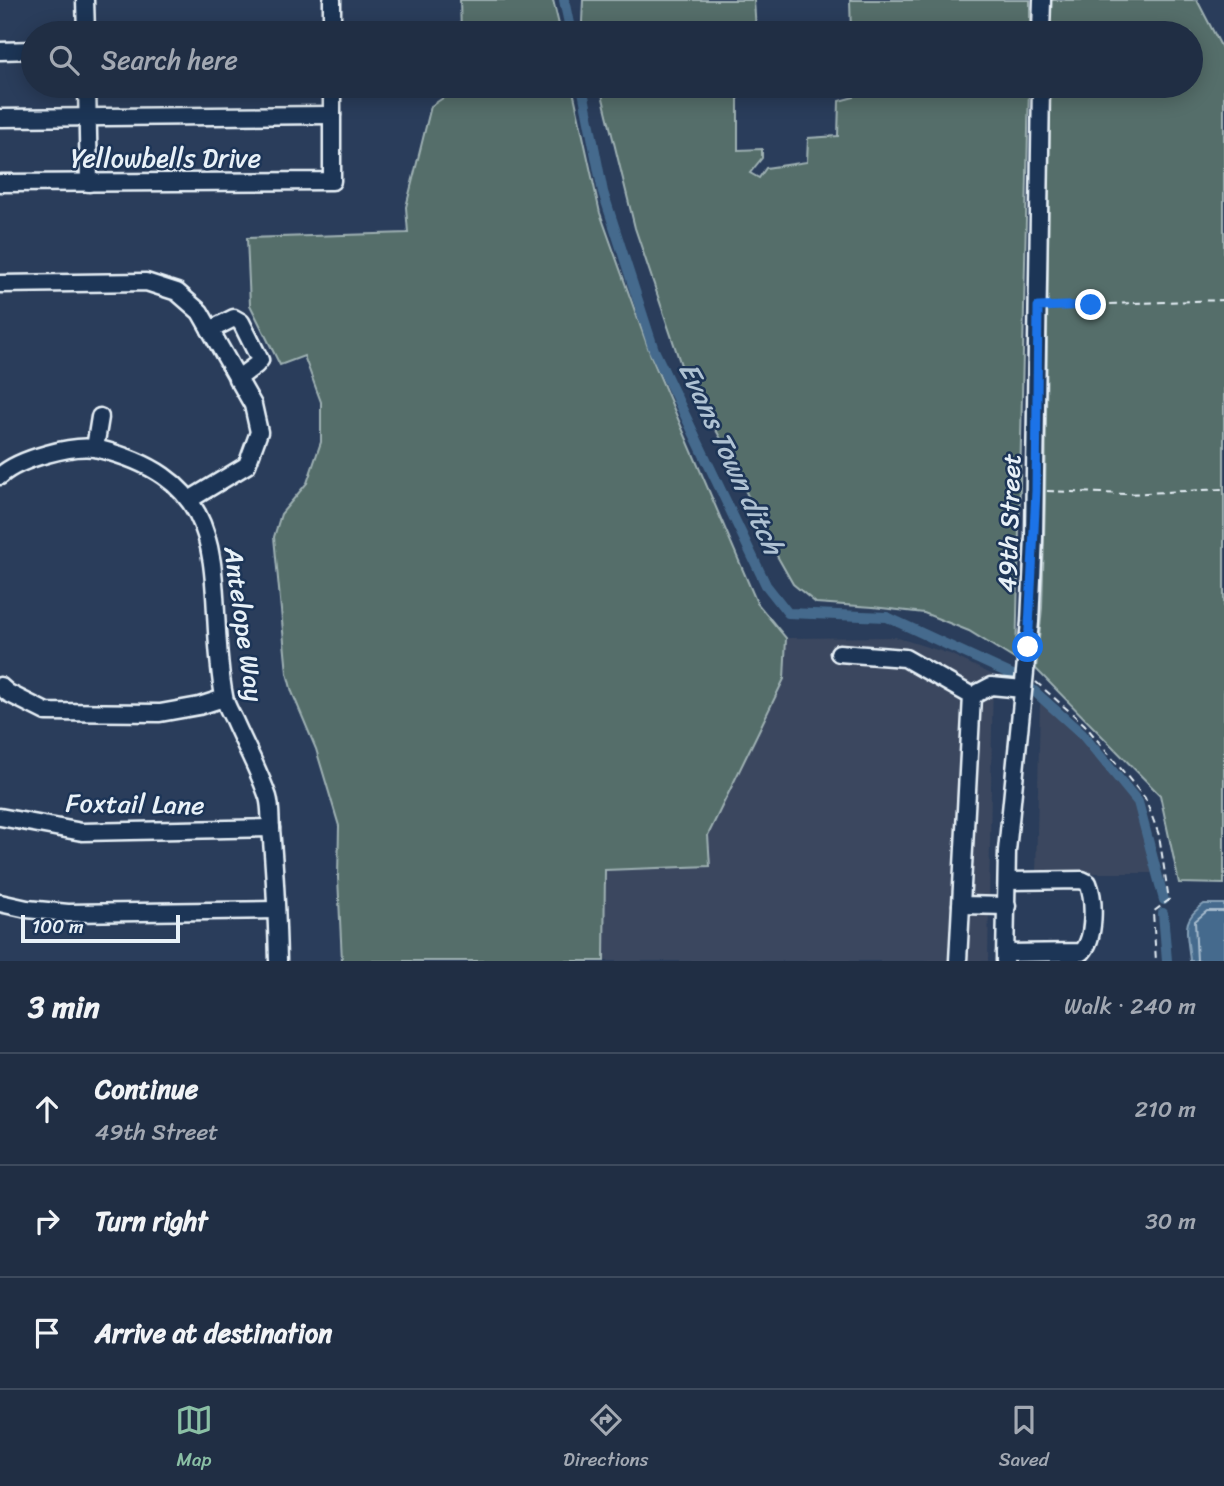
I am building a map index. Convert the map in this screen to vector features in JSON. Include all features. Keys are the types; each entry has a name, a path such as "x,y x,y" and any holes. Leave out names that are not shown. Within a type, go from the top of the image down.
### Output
{"street":[{"path":"85,0 86,21"},
{"path":"332,0 332,21"},
{"path":"1041,21 1042,0"},
{"path":"0,51 21,50"},
{"path":"87,98 89,183"},
{"path":"0,118 332,115 332,98"},
{"name":"49th Street","path":"1005,957 1007,851 1030,622 1036,491 1041,98"},
{"name":"Yellowbells Drive","path":"0,183 332,181 332,115"},
{"path":"0,284 146,282 177,292 200,312 253,405 259,432 247,465 189,500"},
{"path":"210,330 234,318 241,321 260,360 237,379"},
{"path":"95,448 100,417"},
{"name":"Antelope Way","path":"1,472 43,454 76,447 125,455 174,483 204,524 215,569 224,698 268,799 275,869 278,961"},
{"path":"839,653 905,658 972,696"},
{"path":"972,696 991,686 1024,681"},
{"path":"0,686 8,693 46,712 160,713 224,698"},
{"path":"958,961 972,696"},
{"name":"Foxtail Lane","path":"0,817 82,832 271,828"},
{"path":"1005,957 1082,952 1091,940 1092,893 1088,883 1082,880 1007,881"},
{"path":"0,903 68,913 276,910"},
{"path":"961,905 1007,906"}],"path":[{"path":"1038,307 1224,300"},
{"path":"1036,491 1127,494 1224,489"},
{"path":"1024,681 1084,723 1134,783 1152,813 1165,866 1169,900 1153,912 1156,961"}],"shaded area":[{"path":"895,637 950,654 993,675 988,961 604,961 605,870 710,866 708,835 784,679 786,638"},
{"path":"1040,702 1080,737 1137,804 1152,873 1036,873"}],"green space":[{"path":"460,0 553,0 558,21 461,21"},
{"path":"583,0 754,0 755,21 582,21"},
{"path":"850,0 1030,0 1030,21 851,21"},
{"path":"1050,0 1197,0 1224,52 1224,884 1179,883 1160,795 1036,669 1042,608 1045,503 1050,98 1203,98 1203,21 1050,21"},
{"path":"443,98 575,98 600,213 651,356 757,603 786,638 784,679 708,835 710,866 605,870 604,961 342,961 338,878 339,826 316,749 292,692 287,673 274,537 281,514 307,483 321,442 321,402 304,356 280,365 250,305 247,238 408,233 406,207 431,106"},
{"path":"603,98 738,98 738,150 762,149 762,158 750,173 759,178 766,168 807,162 808,138 838,136 839,101 850,98 1029,98 1016,660 969,631 924,613 816,603 793,584 772,547 721,439 683,371 635,228"}],"water":[{"path":"1204,904 1224,904 1224,961 1190,961 1188,922"}],"waterway":[{"name":"Evans Town ditch","path":"564,0 568,21"},
{"name":"Evans Town ditch","path":"584,98 603,192 654,350 766,585 788,613 887,617 1015,676"},
{"name":"Evans Town ditch","path":"1033,690 1082,734 1138,802 1164,900"},
{"name":"Evans Town ditch","path":"1163,913 1167,961"}],"route":[{"path":"1028,647 1036,491 1038,307 1091,305"}]}
